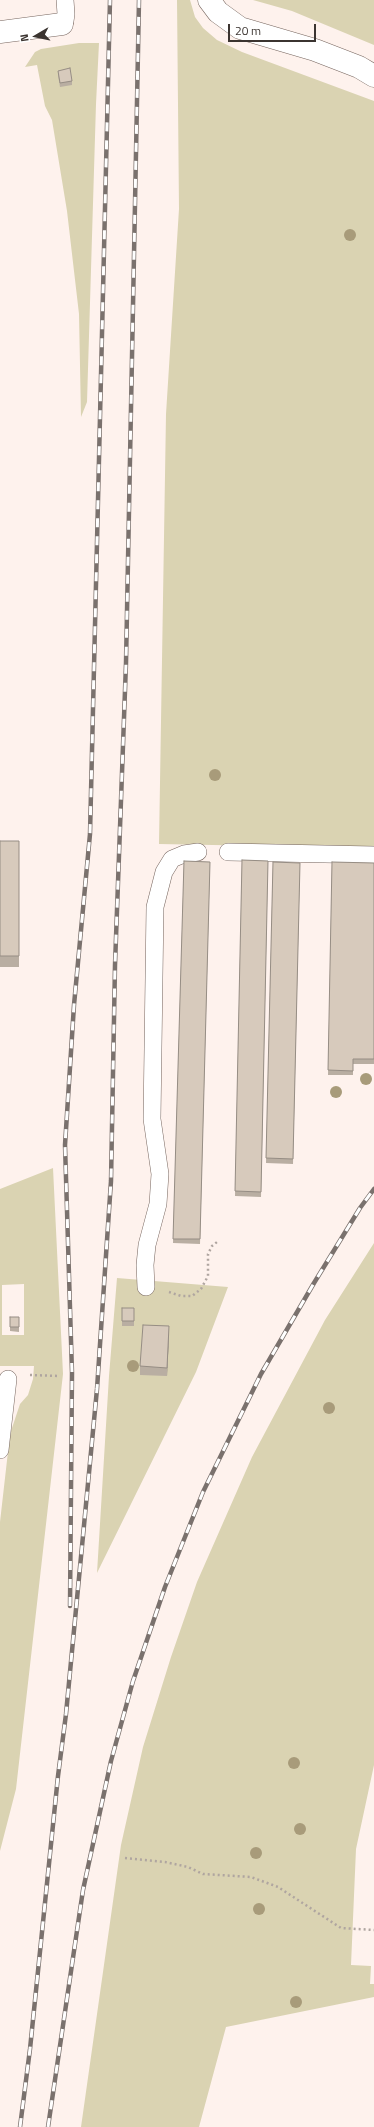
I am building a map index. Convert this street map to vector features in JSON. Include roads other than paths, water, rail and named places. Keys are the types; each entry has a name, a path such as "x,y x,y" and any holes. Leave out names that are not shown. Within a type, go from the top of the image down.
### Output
{"street":[{"path":"209,0 218,12 240,28 314,50 359,67 374,76"},
{"path":"0,32 62,24"}],"lane":[{"path":"62,24 65,21 66,14 65,0"},
{"path":"146,1287 145,1265 147,1245 158,1204 160,1174 152,1119 155,908 164,872 172,859 184,854 198,852"},
{"path":"228,852 374,854"},
{"path":"0,1450 8,1379"}],"railway":[{"path":"70,1606 72,1373 65,1145 74,1005 90,834 110,0"},
{"path":"20,2127 30,2049 58,1776 66,1714 97,1389 111,1181 115,965 126,663 139,0"},
{"path":"48,2127 83,1890 111,1761 133,1681 165,1587 203,1492 261,1374 314,1283 360,1208 374,1189"}]}
